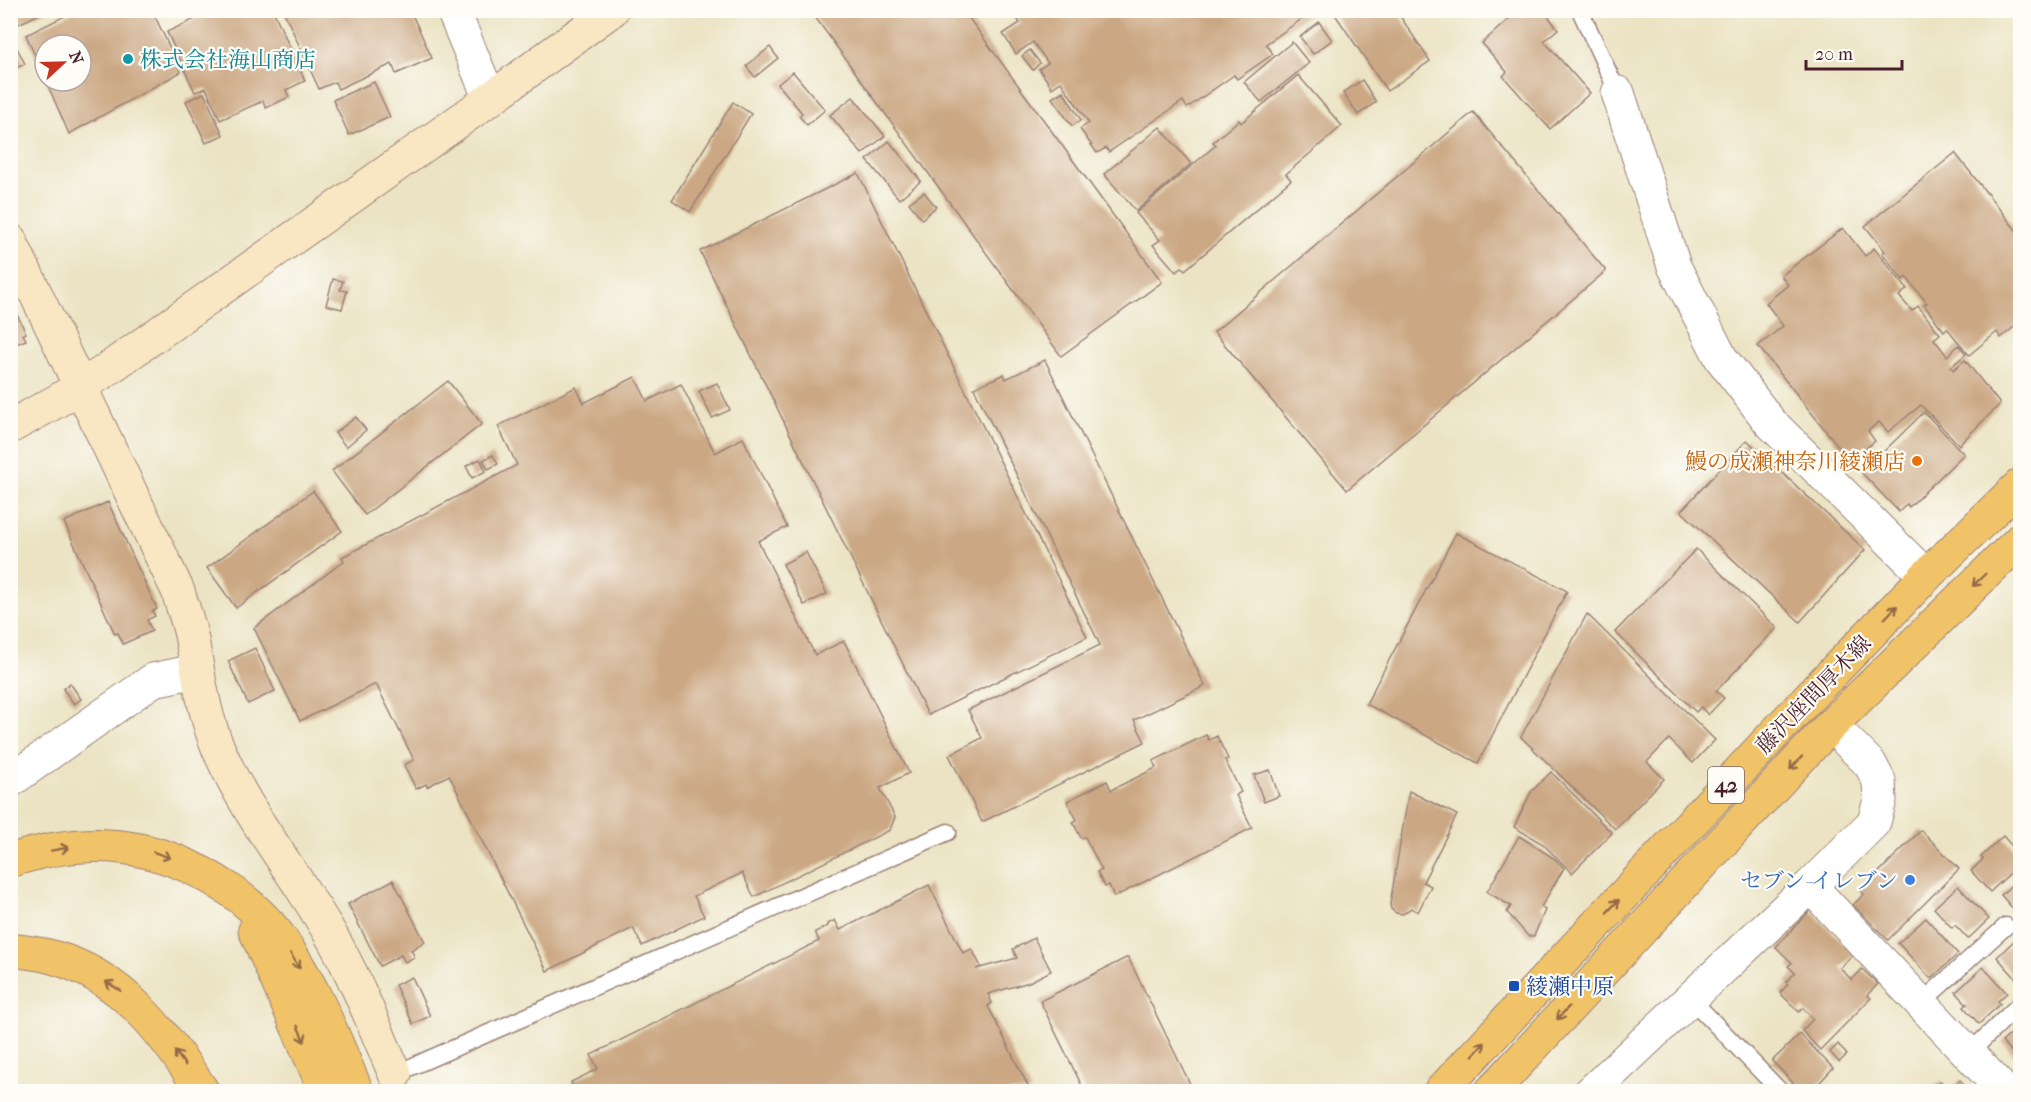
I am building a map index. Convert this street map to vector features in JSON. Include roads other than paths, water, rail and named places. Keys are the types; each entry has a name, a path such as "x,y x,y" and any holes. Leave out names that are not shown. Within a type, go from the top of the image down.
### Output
{"main road":[{"name":"藤沢座間厚木線","path":"1440,1092 1800,706 1926,576 2020,485"},
{"name":"藤沢座間厚木線","path":"1491,1092 1831,725 2020,540"},
{"path":"10,861 30,854 72,846 111,845 149,850 182,862 210,876 260,915 284,943 305,976 324,1014 357,1092"},
{"path":"210,876 233,898 249,919 263,945 326,1092"},
{"path":"10,950 51,956 88,971 126,994 156,1025 203,1092"}],"street":[{"path":"453,10 490,99"},
{"path":"10,427 79,387 490,99 612,10"},
{"path":"1618,93 1674,266 1721,358 1770,422 1926,576"},
{"path":"10,240 178,591 191,634 205,710 234,784 332,937 357,986 399,1083"},
{"path":"10,781 153,680 196,670"},
{"path":"1591,1092 1810,886 1874,822 1880,800 1879,781 1870,764 1831,725"},
{"path":"1810,886 2005,1092"}],"lane":[{"path":"1580,10 1618,93"},
{"path":"399,1083 948,832"},
{"path":"1921,1003 2006,926"},
{"path":"1691,999 1781,1092"},
{"path":"1969,1053 2020,1004"}],"place":[{"name":"株式会社海山商店","path":"128,59"},
{"name":"鰻の成瀬神奈川綾瀬店","path":"1917,461"},
{"name":"セブン-イレブン","path":"1910,880"},
{"name":"綾瀬中原","path":"1514,986"}]}
